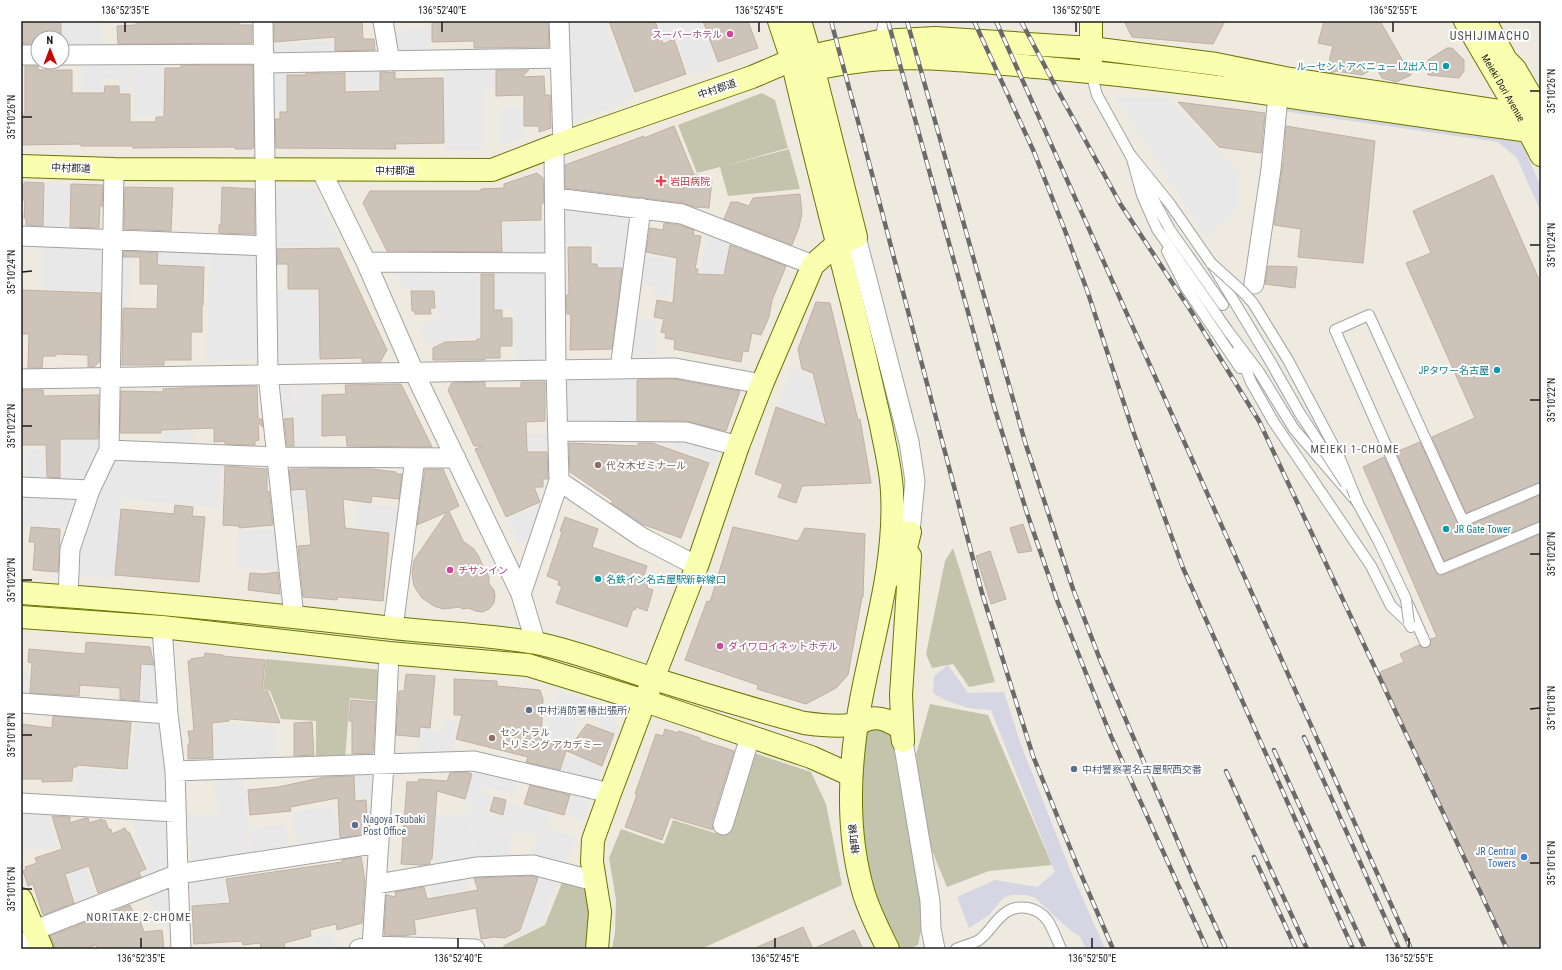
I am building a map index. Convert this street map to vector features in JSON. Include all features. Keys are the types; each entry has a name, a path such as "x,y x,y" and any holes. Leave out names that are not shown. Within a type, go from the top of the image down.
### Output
{"street":[{"path":"263,21 268,374 294,617"},
{"path":"383,21 390,62"},
{"path":"521,594 559,481 556,370 555,198 559,145 559,21"},
{"path":"779,21 802,64"},
{"path":"800,21 802,64"},
{"path":"1090,72 1091,21"},
{"name":"Meieki Dori Avenue","path":"1465,21 1490,66 1534,120"},
{"name":"Meieki Dori Avenue","path":"1485,21 1506,60 1515,69 1534,120 1541,155"},
{"path":"802,64 882,31 935,38 1091,48 1216,64 1285,78 1534,120"},
{"path":"70,55 390,62 560,58"},
{"path":"802,64 884,59 940,59 1090,72 1212,85 1278,96 1534,120"},
{"name":"中村郡道","path":"21,166 114,169 492,170 752,77 802,64"},
{"name":"椿町線","path":"802,64 847,240 871,381 887,456 892,489 893,522 885,592 860,702 851,775 850,803 856,862 864,895 876,925 888,949"},
{"path":"1254,284 1271,169 1278,96"},
{"path":"68,596 70,549 90,490 109,450 114,169"},
{"path":"321,170 366,262 414,372 521,594 536,644"},
{"path":"555,198 682,214 813,265"},
{"path":"620,369 641,208"},
{"path":"21,236 266,246"},
{"path":"598,949 600,912 592,862 593,840 653,678 697,566 738,446 762,384 813,265 847,240 909,442 915,481 910,532 910,571 902,695 903,741"},
{"path":"366,262 555,263"},
{"path":"21,379 675,368 762,384"},
{"path":"558,431 686,432 738,446"},
{"path":"109,450 276,457 456,458"},
{"path":"393,628 415,458"},
{"path":"559,481 643,538 697,566"},
{"path":"21,487 90,490"},
{"path":"811,757 834,755 841,749 849,740 870,703 870,680 877,659 910,532"},
{"path":"21,593 294,617 498,638 536,644 570,652 804,723 824,725 857,724 870,719 880,718 890,721 901,728 930,901 931,929 935,949"},
{"path":"21,617 162,627 389,652 528,664 645,701 811,757 851,775"},
{"path":"162,627 168,714 175,770 181,949"},
{"path":"389,652 377,884 366,947 475,949"},
{"path":"21,703 168,714"},
{"path":"723,825 750,737"},
{"path":"175,770 474,761 610,794"},
{"path":"21,803 176,812"},
{"path":"21,899 34,940 178,874 379,842"},
{"path":"377,884 476,867 533,865 595,881"}],"lane":[{"path":"1090,72 1097,95 1131,155 1161,216 1223,305"},
{"path":"1131,155 1142,195 1186,288 1240,368"},
{"path":"1131,155 1170,204 1210,262 1299,412 1359,506 1378,540 1422,643 1409,623 1391,606 1371,566 1273,421 1251,382 1231,335"},
{"path":"1157,229 1231,335 1259,372 1294,429 1358,503"},
{"path":"1210,262 1253,303 1288,360 1338,454 1358,503 1378,540 1406,600 1409,623"},
{"path":"1541,488 1463,522 1369,315 1335,330 1441,569 1541,527"},
{"path":"956,949 980,940 1004,914 1013,909 1023,907 1033,909 1042,914 1048,921 1061,949"}],"shaded area":[{"path":"62,21 102,21 103,50 70,51 70,30 62,30"},
{"path":"567,21 604,21 635,97 573,122 568,105"},
{"path":"658,21 700,21 717,66 690,76 676,38 666,41"},
{"path":"430,26 431,56 398,56 390,32"},
{"path":"333,41 334,57 273,58 273,45"},
{"path":"133,60 164,60 164,117 133,117"},
{"path":"81,61 131,61 132,92 120,92 119,79 102,79 102,92 81,92"},
{"path":"494,66 494,89 483,89 484,149 470,151 445,151 444,67"},
{"path":"348,67 379,67 379,89 347,89"},
{"path":"274,69 285,69 286,112 272,112 271,73"},
{"path":"762,93 775,100 788,148 721,167 789,149 800,189 728,196 720,167 697,173 678,125"},
{"path":"1116,97 1169,98 1239,172 1239,210 1206,237"},
{"path":"500,107 523,107 523,139 500,145"},
{"path":"1287,107 1515,138 1522,144 1541,187 1541,212 1517,158 1498,142 1282,111"},
{"path":"46,184 70,185 68,233 44,232"},
{"path":"273,187 314,187 340,246 274,247"},
{"path":"569,206 629,214 635,220 628,268 597,268 597,247 604,247 604,244 562,245 561,215"},
{"path":"548,222 548,252 544,257 503,257 502,223"},
{"path":"707,233 730,242 724,274 699,273"},
{"path":"21,242 25,242 24,267 21,267"},
{"path":"43,243 101,245 105,250 104,291 41,289"},
{"path":"159,248 206,250 206,266 158,264"},
{"path":"209,252 252,254 259,258 260,355 255,360 207,362"},
{"path":"642,256 675,260 670,298 654,297 655,286 638,284"},
{"path":"119,258 131,259 129,306 118,305"},
{"path":"541,267 547,273 549,356 544,365 515,365 514,309 496,309 495,268"},
{"path":"435,268 436,290 403,290 395,274 398,269"},
{"path":"478,268 480,338 450,338 429,348 418,326 437,317 436,269"},
{"path":"318,290 319,361 279,362 275,358 274,291"},
{"path":"634,317 656,320 656,355 634,355 629,352"},
{"path":"792,368 812,376 824,423 777,406"},
{"path":"568,375 636,375 637,425 571,426 563,417 562,383"},
{"path":"320,381 321,449 296,450 294,382"},
{"path":"280,382 292,382 293,417 279,417 278,385"},
{"path":"194,430 194,444 163,445 163,431"},
{"path":"550,434 550,450 511,451 511,435"},
{"path":"677,437 720,445 713,462 673,447"},
{"path":"98,440 99,449 88,479 81,483 62,483 61,441"},
{"path":"26,449 45,449 45,481 27,480"},
{"path":"116,457 222,461 219,508 122,499 114,579 78,576 76,558 82,532 112,460"},
{"path":"343,487 345,507 290,511 288,491"},
{"path":"26,495 75,498 79,502 68,528 24,525"},
{"path":"358,503 401,508 398,533 355,528"},
{"path":"540,505 531,539 518,544 507,518"},
{"path":"275,529 281,570 237,567 237,532"},
{"path":"953,548 995,682 969,687 953,664 932,668 926,654 945,561"},
{"path":"266,659 382,670 379,701 350,698 345,758 316,759 316,721 281,719 270,691 263,690"},
{"path":"119,664 157,665 159,683 119,681"},
{"path":"948,665 968,693 1004,692 1020,742 1069,867 1105,949 1086,949 1080,936 1071,931 1034,897 1026,895 1011,895 1003,898 989,915 969,928 957,897 995,880 1037,887 1055,872 991,710 968,708 945,700 933,693 934,676"},
{"path":"30,673 28,697 21,696 21,674"},
{"path":"141,683 159,684 161,705 140,709"},
{"path":"558,691 609,708 618,725 614,733 600,728 601,723 581,716 574,735 566,746 543,739"},
{"path":"930,704 988,715 1052,865 989,871 947,887 926,836 916,755"},
{"path":"445,719 457,721 451,753 418,755 420,728 442,732"},
{"path":"135,723 160,725 165,731 167,801 164,804 74,799 77,768 129,771"},
{"path":"213,724 276,726 277,759 214,760"},
{"path":"878,727 892,732 926,907 918,945 909,949 897,949 870,892 855,794 867,732"},
{"path":"567,753 601,767 596,783 560,773"},
{"path":"754,753 811,772 826,804 842,885 701,949 612,949 615,933 616,900 609,858 621,829 664,844 673,820 715,833 734,822"},
{"path":"474,768 518,780 514,794 484,786 482,794 492,797 488,810 465,804"},
{"path":"369,772 375,778 374,798 356,798 356,773"},
{"path":"243,776 251,857 196,865 191,860 189,815 218,814 214,777"},
{"path":"574,791 591,797 583,821 566,815"},
{"path":"507,802 552,813 547,827 576,838 564,867 529,859 538,838 532,833 509,834 508,818 503,817"},
{"path":"334,806 340,843 298,848 293,812"},
{"path":"470,806 507,819 511,859 475,861"},
{"path":"21,811 48,813 58,849 21,850"},
{"path":"469,813 474,861 437,869 434,850 436,817"},
{"path":"134,819 164,820 169,825 170,863 166,869 150,874 135,835"},
{"path":"286,824 290,851 254,856 250,829"},
{"path":"84,862 97,898 78,905 65,868"},
{"path":"466,873 469,889 432,896 429,880"},
{"path":"541,873 558,879 544,922 518,936"},
{"path":"224,876 228,902 192,904 191,887 196,880"},
{"path":"563,880 589,889 591,901 587,949 502,949 504,945 545,925"},
{"path":"163,887 171,893 172,926 162,927 147,893"},
{"path":"333,933 336,946 326,949 315,949 312,938"}],"building":[{"path":"21,21 61,21 61,30 30,30 30,44 21,44"},
{"path":"136,21 239,21 239,25 252,25 252,43 118,44 117,26 136,25"},
{"path":"274,21 362,21 363,39 374,39 375,50 335,51 335,37 274,42"},
{"path":"432,21 548,21 549,47 474,48 474,41 432,42"},
{"path":"609,21 655,21 663,44 674,39 686,74 635,92"},
{"path":"703,21 748,21 758,48 718,62"},
{"path":"1124,21 1225,21 1213,44 1132,37"},
{"path":"1324,21 1380,21 1411,75 1396,82 1382,78 1376,67 1362,75 1336,71 1333,73 1326,72 1333,46 1318,43"},
{"name":"ルーセントアベニュー L2出入口","path":"1447,48 1452,48 1464,60 1464,71 1459,78 1428,75 1428,60"},
{"path":"181,65 253,65 254,147 252,149 235,149 235,147 133,148 133,146 81,146 81,144 21,145 21,115 25,115 25,66 30,66 30,70 72,70 72,93 104,93 105,86 119,86 119,94 130,94 130,122 156,122 156,117 164,117 165,68 181,68"},
{"path":"496,70 529,70 522,77 544,76 545,95 550,95 551,128 539,132 539,126 524,126 524,95 496,96"},
{"path":"380,72 395,72 395,79 443,78 444,143 395,144 396,149 276,148 275,119 280,119 280,112 287,112 287,75 306,75 306,73 345,73 345,92 380,91"},
{"path":"1178,102 1265,113 1261,153 1219,147"},
{"path":"674,126 694,175 698,175 698,178 712,180 709,208 698,208 683,203 565,188 565,165"},
{"path":"1286,126 1375,141 1363,263 1298,257 1301,229 1274,225 1284,156"},
{"path":"537,173 543,178 544,203 541,203 541,220 501,221 502,252 387,251 363,203 370,191 481,191 481,189 504,188 504,184"},
{"name":"JPタワー名古屋","path":"1493,175 1541,284 1541,482 1466,513 1432,437 1475,418 1406,263 1431,253 1413,211"},
{"path":"25,182 44,183 43,226 26,225 26,218 24,218 25,200 21,200 21,184 25,184"},
{"path":"71,184 103,185 102,207 100,204 99,228 70,227"},
{"path":"125,187 173,188 171,231 124,229"},
{"path":"222,187 254,189 255,234 219,233 219,225 221,225"},
{"path":"800,194 802,213 799,227 792,245 724,219 731,202 737,202 749,206 753,198"},
{"path":"664,223 679,225 694,230 693,235 701,236 695,269 698,269 697,274 724,275 730,245 786,266 772,300 769,317 761,335 752,333 748,352 743,351 741,362 674,349 675,340 665,338 666,333 661,332 664,319 654,317 657,300 673,303 677,258 646,252 650,228 663,230"},
{"path":"568,247 591,247 591,264 597,264 597,268 622,268 612,349 570,350 571,317 570,314 567,314 566,295 569,295"},
{"path":"339,248 387,350 380,362 362,362 362,358 320,359 319,289 288,289 288,264 277,264 277,249"},
{"path":"124,251 158,253 157,265 204,267 202,332 191,332 191,360 164,360 164,365 122,365 123,308 157,309 158,284 140,284 140,257 123,257"},
{"path":"1268,266 1297,267 1295,288 1265,284"},
{"path":"481,274 494,274 494,310 502,310 502,318 512,318 512,346 500,346 500,358 485,358 485,360 433,360 433,348 445,342 477,341 477,339 481,339"},
{"path":"21,290 101,293 100,361 94,367 88,367 88,355 56,354 56,356 43,356 42,368 28,368 29,334 21,334"},
{"path":"411,291 434,291 435,308 430,308 431,314 415,314 415,311 412,311"},
{"path":"816,302 830,303 858,420 860,419 871,483 802,486 796,503 778,497 783,484 755,474 776,407 826,425 813,373 802,369 798,349"},
{"path":"674,379 740,391 726,431 686,421 637,421 637,380"},
{"path":"485,382 485,388 521,388 521,382 545,382 545,421 526,422 527,452 547,452 548,479 543,479 543,487 534,487 540,502 506,517 475,449 483,446 474,446 448,390 452,383"},
{"path":"401,384 432,447 347,446 346,435 322,436 322,395 346,394 345,385"},
{"path":"257,386 258,419 262,419 263,427 258,423 259,440 255,441 255,445 225,444 225,441 214,442 214,428 161,430 161,433 120,433 121,391 163,392 163,389"},
{"path":"21,390 43,390 44,396 99,395 98,439 60,439 60,478 47,477 46,445 21,445"},
{"path":"293,418 294,446 287,446 284,419"},
{"path":"1420,442 1460,526 1466,527 1541,495 1541,521 1444,561 1396,452"},
{"path":"569,443 638,446 638,443 652,443 709,463 681,538 642,524 611,503 613,501 570,472"},
{"path":"1384,457 1437,574 1444,575 1541,534 1541,949 1505,949 1380,672 1404,662 1400,654 1419,645 1427,648 1430,645 1431,639 1437,637 1363,467"},
{"path":"225,466 267,469 267,493 269,491 273,525 239,528 239,526 223,525"},
{"path":"309,468 372,469 402,474 399,499 372,496 371,503 343,499 345,528 389,533 383,601 338,597 337,600 303,597 298,546 311,545 306,489 291,490 289,471 291,469 310,469"},
{"path":"425,469 443,469 459,506 449,511 463,541 474,549 484,569 486,569 489,584 494,590 495,596 494,603 489,609 482,612 468,608 462,609 461,607 443,609 434,606 422,598 414,586 412,573 414,560 447,512 417,525"},
{"path":"175,505 193,507 192,516 205,517 199,582 115,575 121,509 174,514"},
{"path":"565,517 598,529 592,547 647,566 643,579 649,581 647,588 653,590 647,611 636,607 635,610 633,609 627,627 556,603 562,586 558,585 559,581 547,576 562,532 560,531"},
{"path":"1023,524 1032,551 1018,553 1010,528"},
{"path":"31,527 60,529 58,572 33,570 35,542 29,542"},
{"path":"733,527 798,541 805,528 865,534 863,597 848,675 836,688 806,704 757,689 758,685 685,660 707,601 710,602"},
{"path":"990,551 1006,599 991,604 976,556"},
{"path":"278,572 280,594 248,590 250,573 264,574"},
{"path":"86,642 150,647 154,665 141,664 139,701 120,699 120,688 80,685 79,696 30,693 32,663 28,662 29,649 85,654"},
{"path":"205,653 265,660 262,691 268,692 280,723 229,719 229,721 212,723 213,758 188,759 188,744 190,744 188,731 194,731 188,661 191,661 191,659 204,657"},
{"path":"406,674 435,676 430,728 420,727 419,737 396,735 399,691 404,691"},
{"path":"454,679 497,681 497,686 540,690 543,699 541,741 567,748 560,770 526,762 528,757 456,739 462,715 454,715"},
{"path":"351,700 376,702 373,753 352,754 352,721 349,721"},
{"path":"53,716 131,722 127,769 77,765 77,767 73,767 72,781 42,782 42,779 21,779 21,724 52,728"},
{"path":"312,722 314,755 294,756 294,723"},
{"path":"587,724 614,734 602,766 567,751"},
{"path":"665,729 678,733 679,731 700,738 700,740 734,751 712,822 713,830 670,817 662,840 625,827 637,795 635,794 656,734 663,736"},
{"path":"467,772 472,774 465,799 437,791 432,859 430,859 430,864 401,864 407,782 418,782 419,779 447,781 450,773"},
{"path":"354,776 355,801 366,800 367,817 370,817 368,834 340,838 338,798 290,807 291,811 250,815 248,790 278,787 325,777"},
{"path":"530,785 570,795 564,815 524,804"},
{"path":"494,797 506,800 503,815 490,811"},
{"path":"52,816 70,817 70,823 85,818 88,818 89,823 102,819 103,821 105,820 109,830 111,829 112,834 125,828 127,832 129,832 146,869 139,872 141,877 98,893 89,866 65,874 74,903 43,915 33,884 28,886 23,871 26,870 25,867 37,863 35,858 62,849"},
{"path":"361,857 365,881 362,923 337,930 336,924 310,930 311,936 284,943 285,949 261,949 260,943 243,945 242,941 194,944 192,906 230,903 226,879 342,862 342,860"},
{"path":"532,876 538,878 520,930 505,938 494,937 481,939 476,908 414,920 416,934 403,936 384,935 386,895 396,897 395,892 424,887 427,899 478,890 474,878"},
{"path":"130,905 135,916 138,915 144,932 162,930 164,949 97,949 96,945 85,949 56,949 50,936"},
{"path":"803,927 813,949 753,949"},
{"path":"854,930 863,949 813,949"}],"railway":[{"path":"831,21 982,593 1033,756 1113,949"},
{"path":"888,21 993,403 1026,510 1057,600 1110,734 1207,949"},
{"path":"907,21 1025,442 1073,589 1099,657 1196,884 1226,949"},
{"path":"974,21 1034,152 1064,228 1088,293 1133,431 1183,568 1353,949"},
{"path":"996,21 1411,949"},
{"path":"1021,21 1121,205 1191,311 1259,421 1507,949"},
{"path":"1304,737 1399,949"},
{"path":"1274,750 1365,949"},
{"path":"1226,771 1307,949"},
{"path":"1254,857 1296,949"}],"place":[{"name":"スーパーホテル","path":"730,34"},
{"name":"ルーセントアベニュー L2出入口","path":"1446,66"},
{"name":"岩田病院","path":"661,181"},
{"name":"JPタワー名古屋","path":"1497,370"},
{"name":"代々木ゼミナール","path":"598,465"},
{"name":"JR Gate Tower","path":"1446,529"},
{"name":"チサンイン","path":"450,570"},
{"name":"名鉄イン名古屋駅新幹線口","path":"598,579"},
{"name":"ダイワロイネットホテル","path":"720,646"},
{"name":"中村消防署椿出張所","path":"529,710"},
{"name":"セントラル トリミング アカデミー","path":"492,738"},
{"name":"中村警察署名古屋駅西交番","path":"1074,769"},
{"name":"Nagoya Tsubaki Post Office","path":"355,825"},
{"name":"JR Central Towers","path":"1524,857"}],"district":[{"name":"USHIJIMACHO","path":"1490,36"},
{"name":"MEIEKI 1-CHOME","path":"1355,449"},
{"name":"NORITAKE 2-CHOME","path":"139,917"}]}
